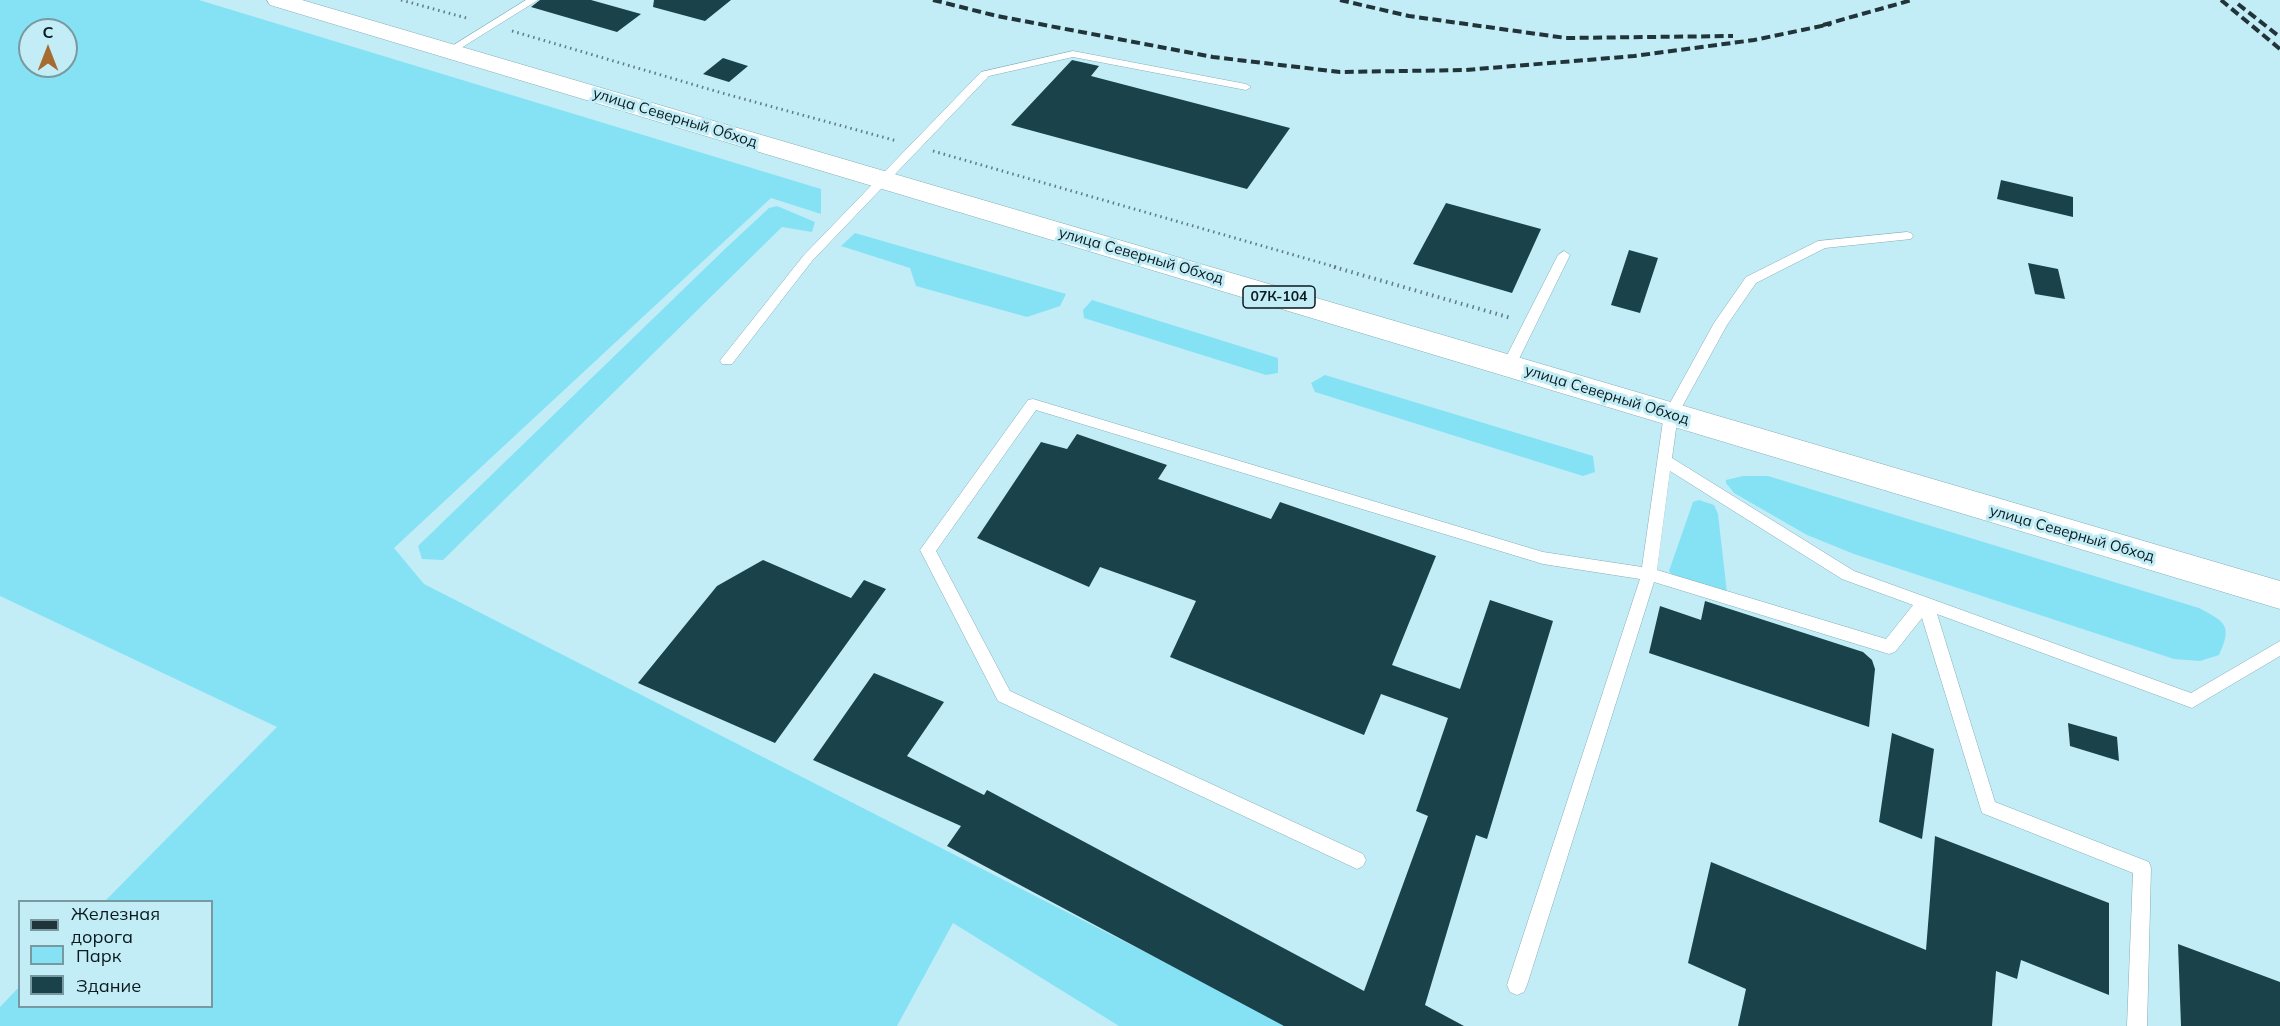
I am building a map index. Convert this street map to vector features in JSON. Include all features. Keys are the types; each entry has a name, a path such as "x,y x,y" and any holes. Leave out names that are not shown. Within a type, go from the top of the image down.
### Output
{"highway":[{"name":"улица Северный Обход","path":"297,2 449,51 2280,595"}],"lane":[{"path":"449,51 533,0"},
{"path":"727,361 808,258 985,74 1073,54 1246,87"},
{"path":"1517,985 1649,574 1671,414 1721,323 1751,280 1822,244 1907,236"},
{"path":"1509,365 1564,255"},
{"path":"1357,860 1004,696 928,550 1033,404 1543,558 1649,574 1889,647 1925,602"},
{"path":"1665,461 1848,575 2192,701 2280,648"},
{"path":"1925,602 1988,807 2142,868 2137,1026"}],"path":[{"path":"401,0 1529,323"}],"green space":[{"path":"0,0 199,0 821,189 821,214 771,198 394,548 424,584 1290,1026 1119,1026 953,923 897,1026 0,1026 0,1007 18,988 18,1008 213,1008 213,900 106,900 277,727 0,596"},
{"path":"777,206 815,222 812,232 782,227 443,560 422,559 418,546 726,248 769,208"},
{"path":"855,233 1066,294 1060,306 1027,317 916,286 910,268 841,246"},
{"path":"1092,300 1278,358 1278,373 1266,375 1084,318 1083,310"},
{"path":"1325,375 1593,456 1595,472 1583,476 1315,392 1311,383"},
{"path":"1743,476 1768,476 2199,608 2224,625 2226,631 2223,645 2219,655 2200,661 2174,659 1854,554 1807,535 1734,493 1726,480"},
{"path":"1699,500 1714,505 1718,514 1727,593 1674,577 1669,571 1693,502"}],"building":[{"path":"540,0 591,0 641,14 617,32 531,7"},
{"path":"654,0 731,0 705,21 653,7"},
{"path":"723,58 748,66 729,82 703,74"},
{"path":"1072,60 1099,66 1091,76 1290,128 1247,189 1011,125"},
{"path":"2001,180 2073,197 2073,217 1997,199"},
{"path":"1446,203 1541,229 1512,293 1413,264"},
{"path":"1629,250 1658,258 1640,313 1611,305"},
{"path":"2028,263 2058,269 2065,299 2035,294"},
{"path":"1077,434 1167,465 1158,479 1271,519 1280,502 1436,556 1392,665 1460,689 1490,600 1553,621 1487,839 1476,835 1425,1005 1464,1026 1284,1026 947,846 961,826 813,760 874,673 944,702 907,756 984,795 987,790 1364,991 1428,816 1416,811 1448,718 1381,694 1364,735 1170,657 1196,601 1100,567 1089,587 977,538 1041,442 1067,449"},
{"path":"763,560 851,598 864,580 886,589 775,743 638,683 717,586"},
{"path":"1705,601 1863,652 1872,660 1875,669 1869,727 1649,653 1660,606 1701,620"},
{"path":"2068,723 2117,737 2119,761 2070,746"},
{"path":"1892,733 1934,749 1922,839 1879,822"},
{"path":"1935,836 2109,903 2109,995 2021,960 2017,979 1996,971 1992,1026 1738,1026 1746,989 1688,963 1711,862 1926,950"},
{"path":"2178,944 2280,982 2280,1026 2181,1026"}],"railway":[{"path":"933,0 997,16 1213,57 1340,72 1466,70 1634,56 1754,40 1831,24"},
{"path":"1340,0 1409,16 1566,38 1733,36"},
{"path":"1823,25 1912,0"},
{"path":"2221,0 2280,49"},
{"path":"2238,4 2280,37"}]}
